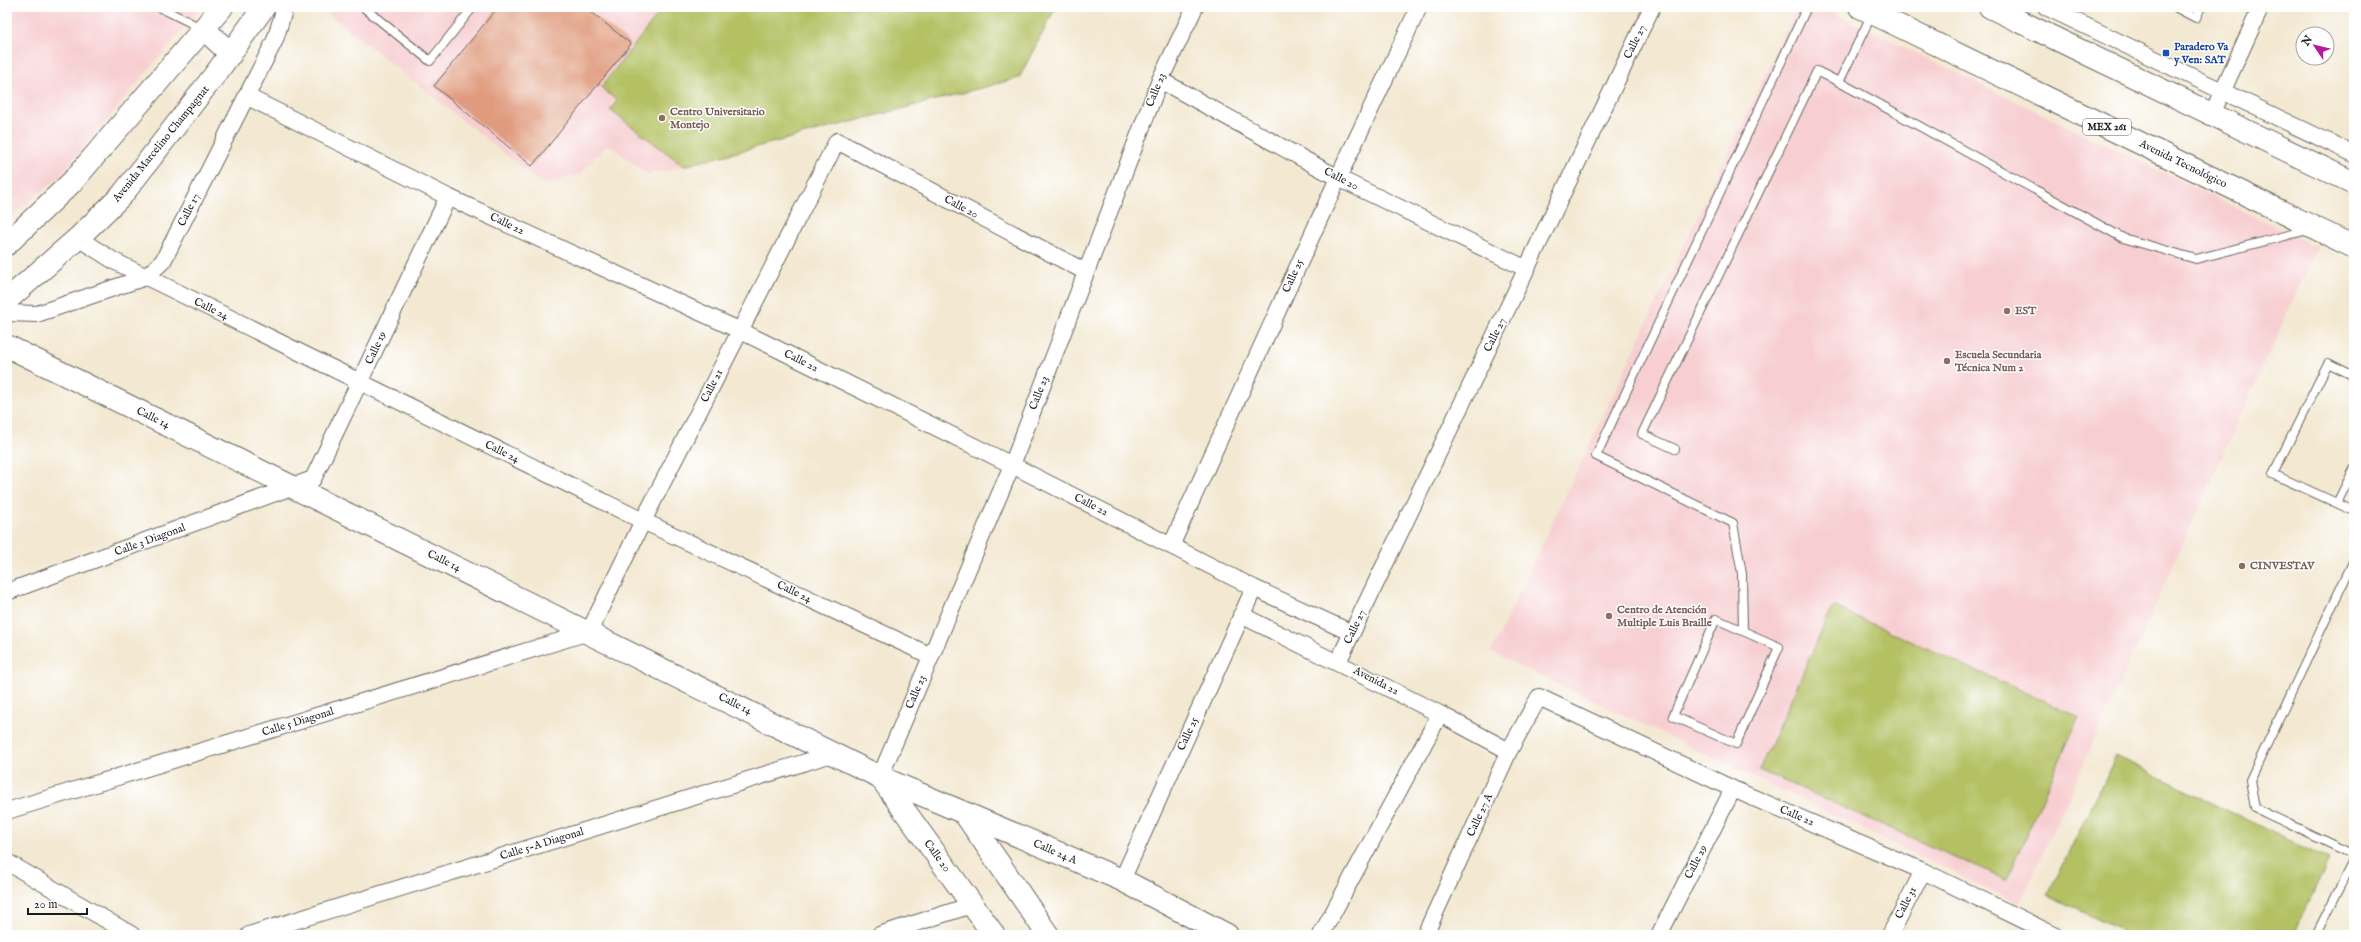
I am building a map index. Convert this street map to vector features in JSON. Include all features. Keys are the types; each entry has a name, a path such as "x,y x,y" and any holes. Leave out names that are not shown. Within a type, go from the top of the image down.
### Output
{"street":[{"path":"7,244 73,181 222,7"},
{"name":"Avenida Marcelino Champagnat","path":"7,300 78,238 122,195 231,54 264,7"},
{"name":"Calle 17","path":"7,313 37,314 146,277 163,262 275,40 284,7"},
{"name":"Calle 23","path":"880,777 1012,465 1160,80 1194,7"},
{"name":"Calle 25","path":"1171,546 1338,178 1419,7"},
{"name":"Calle 27","path":"1338,662 1652,7"},
{"path":"1990,7 2354,183"},
{"path":"2046,7 2354,154"},
{"path":"2212,114 2261,7"},
{"name":"Avenida Tecnológico","path":"1866,10 2354,248"},
{"path":"204,29 231,54"},
{"name":"Calle 20","path":"1160,80 1338,178 1527,269"},
{"name":"Calle 22","path":"246,96 448,197 741,331 1012,465 1254,588 1352,633"},
{"name":"Calle 20","path":"837,141 1086,272"},
{"name":"Calle 21","path":"589,632 643,521 837,141"},
{"name":"Calle 19","path":"292,487 313,479 448,197"},
{"name":"Calle 24","path":"78,238 114,261 359,382 643,521 931,656"},
{"name":"Calle 14","path":"7,346 835,753 880,777"},
{"name":"Calle 3 Diagonal","path":"7,592 292,487"},
{"name":"Calle 25","path":"1122,880 1254,588"},
{"name":"Avenida 22","path":"1241,615 1338,662 1509,751"},
{"name":"Calle 5 Diagonal","path":"7,811 589,632"},
{"name":"Calle 22","path":"1539,697 1733,789 1923,871 2054,935"},
{"name":"Calle 27 A","path":"1424,935 1509,751 1539,697"},
{"path":"1321,935 1440,714"},
{"name":"Calle 5-A Diagonal","path":"249,935 835,753"},
{"name":"Calle 20","path":"880,777 994,935"},
{"name":"Calle 24 A","path":"880,777 1122,880 1227,935"},
{"name":"Calle 29","path":"1658,935 1733,789"},
{"path":"965,814 1048,935"},
{"path":"7,862 132,935"},
{"name":"Calle 31","path":"1890,935 1923,871"},
{"path":"879,935 972,905"}],"lane":[{"path":"158,7 204,29"},
{"path":"363,7 430,61 473,7"},
{"path":"1743,631 1742,574 1733,523 1596,456 1807,7"},
{"path":"2175,7 2196,18 2201,7"},
{"path":"1840,82 1866,10"},
{"path":"1675,449 1642,434 1817,71 1840,82 2123,238 2196,259 2315,228"},
{"path":"2354,376 2328,363 2273,474 2354,511"},
{"path":"2337,504 2354,469"},
{"path":"2354,560 2250,780 2255,808 2354,855"},
{"path":"1716,619 1743,631 1779,647 1736,744 1673,716 1716,619"},
{"path":"2316,935 2354,859"}],"shaded area":[{"path":"7,7 201,7 59,177 7,220"},
{"name":"Centro Universitario Montejo","path":"320,7 1056,7 1019,78 648,175 608,144 580,174 544,185"},
{"name":"Escuela Secundaria Técnica Num 2","path":"1797,7 1821,7 2317,247 2020,904 1491,652"}],"green space":[{"path":"664,7 1056,7 1019,78 684,166 610,110 617,101 601,87"},
{"path":"1833,606 2079,717 2006,880 1759,770"},
{"path":"2116,756 2329,860 2293,935 2130,935 2048,895"}],"building":[{"path":"498,7 585,7 631,44 532,166 434,86"}],"place":[{"name":"Paradero Va y Ven: SAT","path":"2166,53"},
{"name":"Centro Universitario Montejo","path":"662,118"},
{"name":"EST","path":"2007,311"},
{"name":"Escuela Secundaria Técnica Num 2","path":"1947,361"},
{"name":"CINVESTAV","path":"2242,566"},
{"name":"Centro de Atención Multiple Luis Braille","path":"1609,616"}]}
